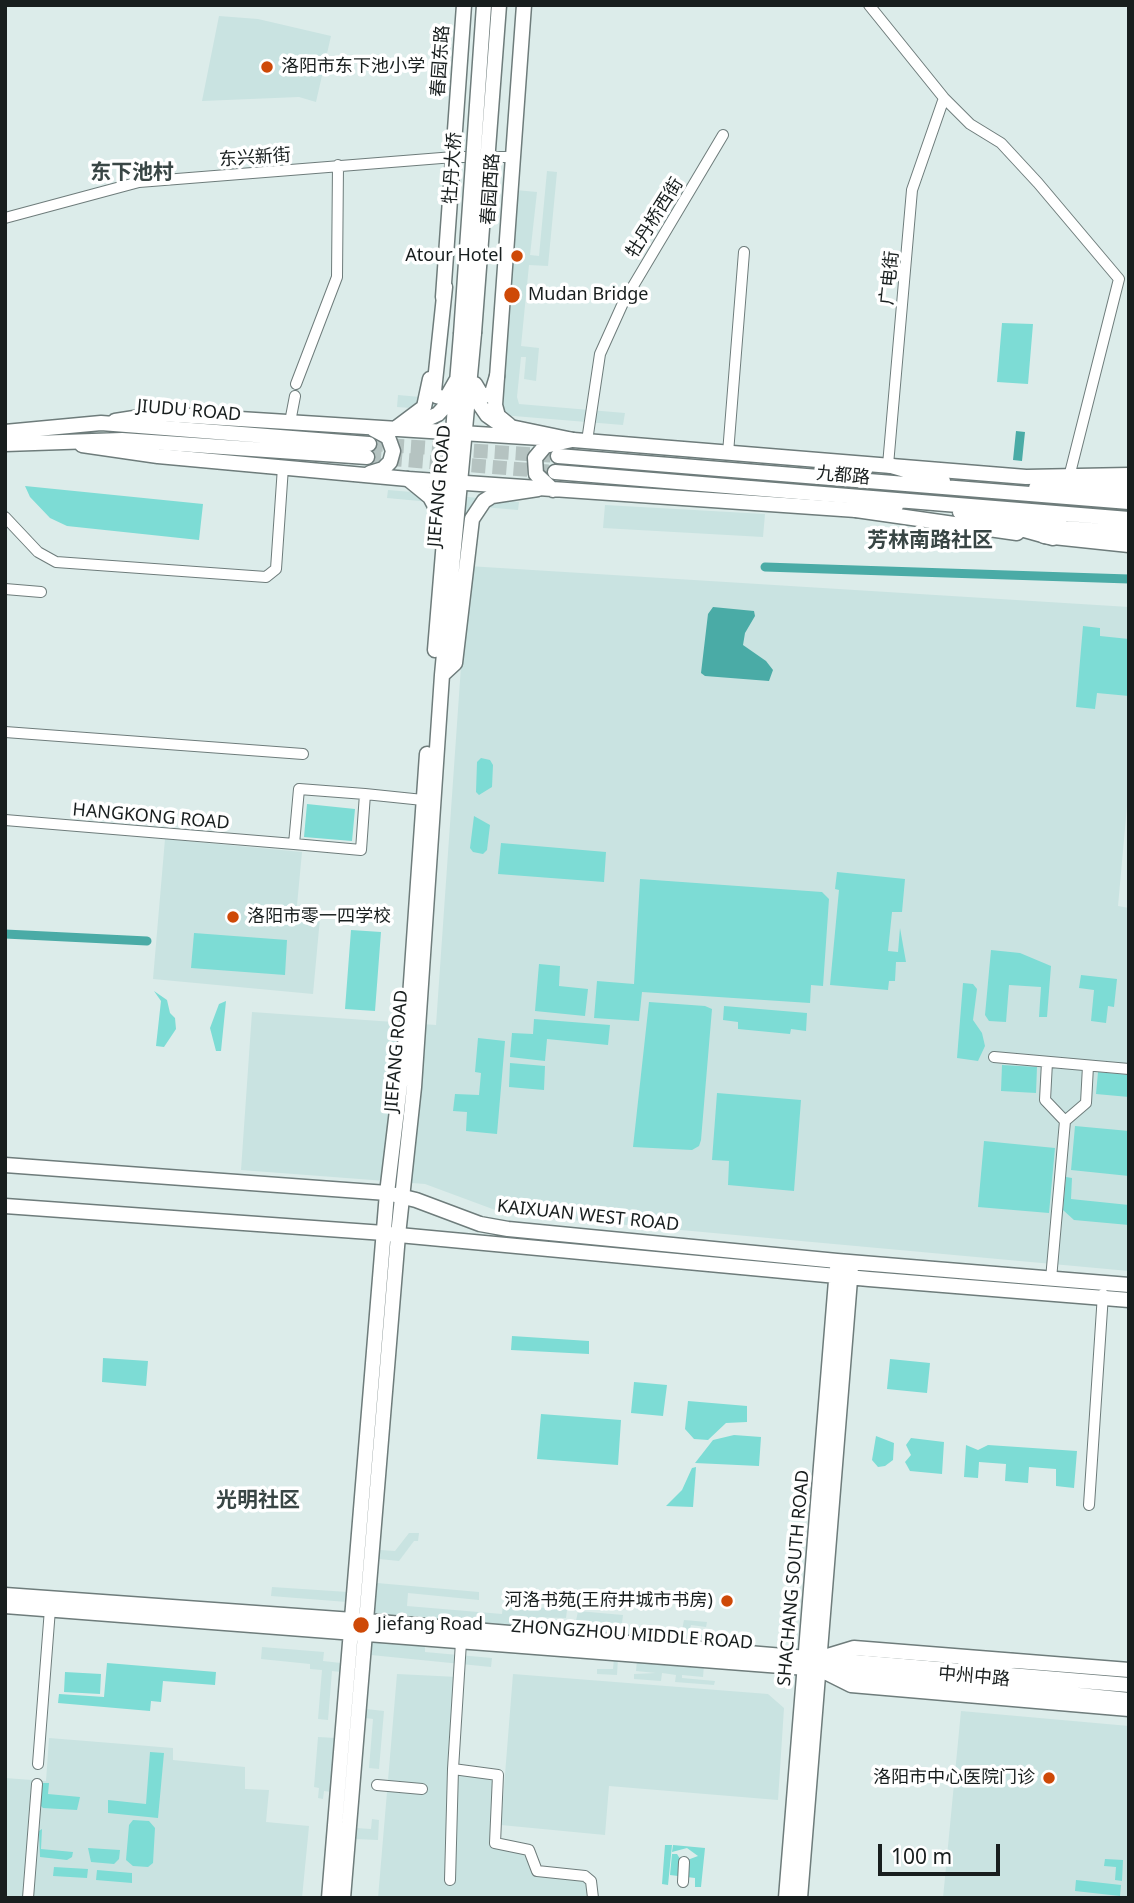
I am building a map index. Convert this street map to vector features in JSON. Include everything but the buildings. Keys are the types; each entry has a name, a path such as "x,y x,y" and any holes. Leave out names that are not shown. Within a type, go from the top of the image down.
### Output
{"main road":[{"name":"春园东路","path":"445,287 464,5"},
{"name":"牡丹大桥","path":"467,334 484,5"},
{"name":"牡丹大桥","path":"467,334 499,5"},
{"name":"春园西路","path":"516,430 498,416 495,405 524,5"},
{"path":"445,287 433,391 436,396 444,398 448,395 457,380"},
{"path":"396,428 424,407 428,398 433,346 445,287"},
{"name":"JIEFANG ROAD","path":"458,433 471,374 467,334"},
{"name":"JIEFANG ROAD","path":"395,1195 416,1062 458,433 457,380 467,334"},
{"path":"471,374 476,400 488,415 516,430 580,440"},
{"path":"471,374 476,388 486,396 494,392 497,376"},
{"path":"396,428 419,423 438,414 449,402 457,380"},
{"path":"102,423 160,414 580,440 888,465 975,490 1068,482 1127,484"},
{"name":"JIUDU ROAD","path":"5,432 102,423 368,451 122,440 5,444"},
{"path":"365,475 383,469 390,462 393,451 388,437 370,427"},
{"path":"546,489 536,474 535,458 545,446 580,440"},
{"path":"60,442 158,456 408,480 856,510 925,502 1065,528 1123,533"},
{"name":"九都路","path":"558,456 1129,502"},
{"name":"九都路","path":"888,465 1068,482"},
{"name":"九都路","path":"555,472 1129,519"},
{"path":"408,480 430,497 444,524"},
{"name":"JIEFANG ROAD","path":"343,1898 359,1627 395,1195 444,524 454,483"},
{"path":"442,675 456,663 472,519 484,501 492,496 546,489"},
{"path":"925,502 1053,538"},
{"name":"九都路","path":"856,510 1053,538 1129,545"},
{"name":"KAIXUAN WEST ROAD","path":"5,1165 395,1195 480,1224 508,1229 844,1269 1051,1279 1103,1290 1129,1300"},
{"name":"KAIXUAN WEST ROAD","path":"5,1206 1103,1290 1129,1285"},
{"name":"SHACHANG SOUTH ROAD","path":"800,1898 813,1663 844,1269"},
{"name":"ZHONGZHOU MIDDLE ROAD","path":"5,1595 359,1627 813,1663 1129,1700"},
{"name":"ZHONGZHOU MIDDLE ROAD","path":"5,1606 359,1627 461,1642 953,1670 1129,1685"},
{"name":"JIEFANG ROAD","path":"329,1898 359,1627"},
{"name":"中州中路","path":"813,1663 853,1647 1129,1670"},
{"path":"953,1670 1012,1661"},
{"name":"SHACHANG SOUTH ROAD","path":"786,1898 813,1663"},
{"name":"中州中路","path":"813,1663 851,1685 1129,1709"}],"street":[{"path":"869,5 944,98 970,124 1001,143 1119,279 1068,482"},
{"name":"广电街","path":"888,465 912,190 944,98"},
{"name":"牡丹桥西街","path":"580,440 600,354 622,303 723,135"},
{"name":"东兴新街","path":"5,218 139,182 454,157 512,158"},
{"path":"296,384 337,277 338,165"},
{"path":"727,453 744,252"},
{"path":"290,422 295,396"},
{"path":"5,517 38,552 57,562 266,577 276,569 284,467"},
{"path":"5,589 41,592"},
{"path":"5,732 303,754"},
{"path":"294,844 299,789 424,800"},
{"name":"HANGKONG ROAD","path":"5,820 360,850 365,794"},
{"path":"993,1058 1129,1069"},
{"path":"1047,1062 1045,1100 1065,1121"},
{"path":"1051,1279 1065,1121 1086,1103 1088,1066"},
{"path":"1089,1505 1103,1290"},
{"path":"38,1764 50,1609"},
{"path":"450,1880 453,1769 461,1642"},
{"path":"453,1769 498,1775 495,1843 529,1850 537,1871 585,1876 591,1881 593,1898"},
{"path":"28,1898 37,1784"},
{"path":"377,1785 422,1789"},
{"path":"682,1882 684,1862"}],"shaded area":[{"name":"洛阳市东下池小学","path":"219,16 258,19 331,36 316,102 299,97 202,101"},
{"path":"547,171 557,172 548,266 529,265 521,346 539,348 536,381 524,379 526,357 521,357 517,397 519,404 625,413 623,425 465,412 458,496 519,502 518,510 471,506 470,513 452,511 452,504 387,498 388,490 448,495 455,411 397,407 398,395 487,403 505,189 537,192 530,255 539,256"},
{"path":"1002,323 1033,324 1028,384 997,382"},
{"path":"1016,431 1025,432 1022,461 1013,460"},
{"path":"25,486 203,504 199,540 67,526 50,518 30,497"},
{"path":"605,505 765,514 763,537 603,528"},
{"path":"468,566 1129,607 1129,784 1118,906 1129,908 1129,1271 506,1214 425,1184 241,1170 252,1012 436,1025"},
{"path":"713,607 754,611 755,616 745,633 743,645 766,661 773,670 769,681 705,676 701,673 708,614"},
{"path":"1083,626 1100,628 1100,636 1129,639 1129,696 1097,693 1095,709 1076,707"},
{"path":"481,758 490,760 493,765 492,787 479,795 476,792 477,762"},
{"path":"307,804 355,809 352,841 304,837"},
{"path":"474,816 490,825 487,850 483,854 473,852 470,848"},
{"name":"洛阳市零一四学校","path":"165,839 302,852 296,916 320,918 313,994 153,979"},
{"path":"501,843 606,852 604,882 498,874"},
{"path":"837,872 905,879 902,912 892,912 888,951 898,952 900,928 906,962 896,962 895,981 889,981 888,990 830,985 839,890 835,889"},
{"path":"640,879 822,892 829,899 823,986 811,985 810,1003 642,992 639,1021 594,1018 597,981 634,984"},
{"path":"351,930 381,932 375,1011 345,1009"},
{"path":"194,933 287,940 285,975 191,968"},
{"path":"991,950 1020,953 1051,966 1047,1017 1039,1017 1041,987 1009,985 1006,1022 989,1021 985,1015"},
{"path":"539,964 560,966 559,986 588,989 585,1016 535,1011"},
{"path":"1081,975 1117,979 1114,1007 1108,1006 1106,1023 1091,1021 1094,990 1079,988"},
{"path":"963,983 973,984 977,989 973,1020 982,1033 985,1046 978,1061 957,1058"},
{"path":"154,991 167,1000 170,1013 175,1018 176,1029 164,1047 156,1046 161,1001"},
{"path":"226,1001 221,1051 216,1051 210,1028 219,1004"},
{"path":"649,1002 705,1006 712,1009 701,1140 699,1146 692,1150 633,1147"},
{"path":"724,1006 807,1013 806,1031 791,1029 790,1034 738,1029 738,1022 723,1020"},
{"path":"534,1019 610,1025 608,1045 547,1039 545,1061 510,1057 512,1033 533,1034"},
{"path":"478,1038 505,1041 497,1134 466,1131 467,1112 453,1111 455,1094 479,1095 481,1073 475,1072"},
{"path":"510,1063 545,1066 544,1090 509,1087"},
{"path":"1002,1065 1037,1067 1036,1093 1001,1091"},
{"path":"1098,1072 1129,1075 1129,1097 1096,1094"},
{"path":"717,1093 801,1100 794,1191 728,1185 729,1161 712,1160"},
{"path":"1075,1126 1129,1131 1129,1176 1071,1170"},
{"path":"984,1141 1055,1148 1049,1213 978,1207"},
{"path":"1066,1177 1072,1178 1071,1199 1129,1205 1129,1225 1074,1220 1063,1210"},
{"path":"512,1336 589,1341 589,1354 511,1350"},
{"path":"103,1358 148,1361 146,1386 102,1382"},
{"path":"890,1359 930,1363 927,1393 887,1389"},
{"path":"368,1382 393,1384 380,1550 395,1551 409,1533 419,1533 418,1541 414,1541 399,1561 379,1559 377,1583 479,1592 479,1600 408,1593 407,1606 502,1614 503,1604 567,1610 566,1618 528,1617 576,1621 578,1611 623,1615 622,1623 592,1622 682,1630 684,1620 707,1622 706,1627 691,1625 690,1630 723,1633 721,1666 704,1665 703,1677 682,1675 682,1678 715,1681 714,1685 675,1682 676,1675 662,1673 661,1681 634,1679 634,1674 656,1673 636,1671 637,1660 618,1658 617,1675 597,1674 597,1669 613,1669 614,1658 425,1643 425,1652 492,1658 491,1667 371,1655 366,1709 384,1711 379,1769 369,1768 373,1719 365,1718 356,1828 371,1829 372,1819 379,1820 378,1840 355,1839 350,1898 322,1898 331,1792 324,1791 323,1799 318,1798 319,1788 314,1787 318,1737 336,1738 341,1672 332,1671 328,1720 318,1719 322,1670 310,1669 310,1664 261,1659 262,1647 324,1652 323,1661 341,1663 347,1602 271,1596 272,1587 348,1592"},
{"path":"634,1382 667,1385 663,1416 631,1413"},
{"path":"688,1401 747,1406 747,1422 726,1423 708,1440 694,1439 685,1429"},
{"path":"541,1414 621,1420 618,1465 537,1459"},
{"path":"734,1435 761,1437 759,1466 695,1463 713,1440"},
{"path":"876,1436 894,1443 893,1460 885,1466 878,1467 872,1460"},
{"path":"911,1438 944,1442 942,1474 910,1471 905,1462 911,1455 906,1445"},
{"path":"966,1445 978,1450 988,1445 1077,1451 1074,1488 1056,1486 1056,1469 1029,1467 1028,1483 1005,1481 1006,1464 979,1462 978,1478 964,1477"},
{"path":"696,1467 693,1507 666,1506 682,1490 692,1468"},
{"path":"107,1663 216,1672 215,1685 163,1681 161,1702 151,1701 150,1711 58,1703 59,1694 104,1697"},
{"path":"65,1672 101,1674 100,1694 64,1692"},
{"path":"397,1674 458,1677 453,1769 498,1775 495,1843 533,1848 531,1871 587,1878 586,1898 378,1898"},
{"path":"513,1674 768,1694 784,1708 778,1800 609,1786 605,1835 501,1825"},
{"path":"961,1711 1129,1726 1129,1898 943,1898"},
{"path":"49,1738 173,1748 173,1760 245,1767 245,1789 269,1790 266,1822 309,1826 302,1898 5,1898 5,1778 46,1781"},
{"path":"150,1752 164,1753 158,1818 108,1813 108,1800 146,1804"},
{"path":"42,1783 49,1783 48,1794 80,1797 77,1810 43,1808 40,1805"},
{"path":"133,1820 149,1821 155,1828 153,1863 148,1867 133,1866 126,1860 129,1825"},
{"path":"42,1829 41,1849 73,1852 72,1857 67,1860 40,1857 39,1831"},
{"path":"665,1845 672,1845 668,1885 662,1884"},
{"path":"673,1845 705,1848 701,1887 695,1887 695,1878 670,1875 672,1854 677,1854 682,1862 698,1856 687,1848 672,1852"},
{"path":"88,1848 120,1850 119,1859 114,1864 91,1862"},
{"path":"1105,1859 1123,1860 1122,1881 1115,1880 1116,1867 1104,1866"},
{"path":"54,1867 88,1869 87,1878 53,1876"},
{"path":"97,1870 132,1873 132,1883 96,1880"},
{"path":"1076,1880 1121,1885 1120,1896 1075,1891"}],"waterway":[{"path":"765,567 1129,579"},
{"path":"5,934 147,941"}],"tunnel":[{"path":"369,444 558,456"},
{"path":"367,457 555,472"}],"place":[{"name":"洛阳市东下池小学","path":"267,67"},
{"name":"Atour Hotel","path":"517,256"},
{"name":"Mudan Bridge","path":"512,295"},
{"name":"洛阳市零一四学校","path":"233,917"},
{"name":"河洛书苑(王府井城市书房)","path":"727,1601"},
{"name":"Jiefang Road","path":"361,1625"},
{"name":"洛阳市中心医院门诊","path":"1049,1778"}],"district":[{"name":"东下池村","path":"132,173"},
{"name":"芳林南路社区","path":"930,541"},
{"name":"光明社区","path":"258,1501"}]}
